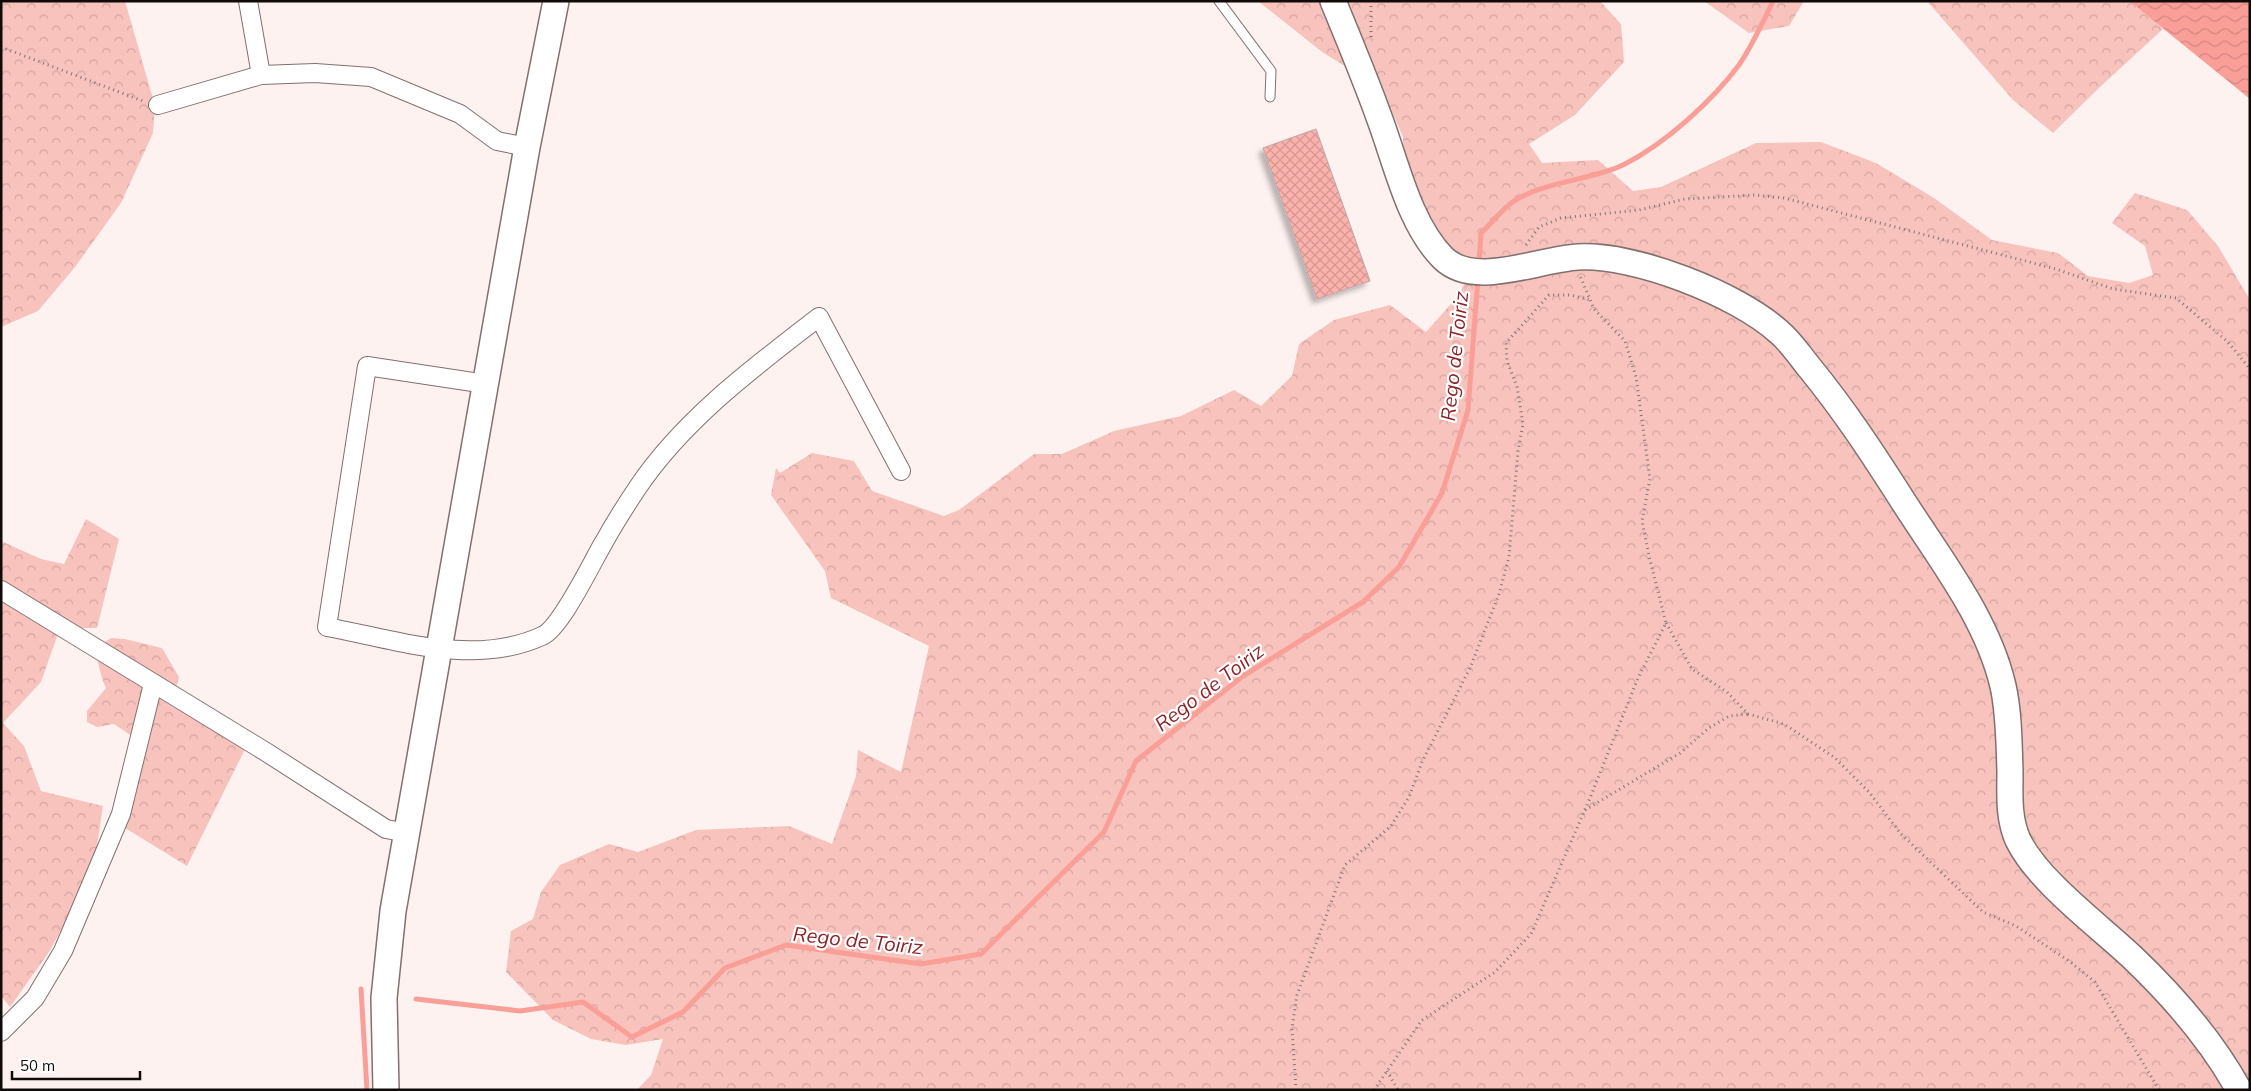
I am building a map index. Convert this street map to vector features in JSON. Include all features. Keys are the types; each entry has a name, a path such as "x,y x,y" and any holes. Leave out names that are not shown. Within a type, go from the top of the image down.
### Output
{"street":[{"path":"248,1 261,76"},
{"path":"386,1090 384,998 393,911 527,147 556,1"},
{"path":"1333,1 1364,76 1419,227 1441,256 1454,266 1479,272 1509,270 1579,257 1615,261 1661,272 1725,297 1753,312 1781,333 1846,411 1967,601 1995,659 2004,689 2010,761 2010,815 2018,840 2032,860 2061,894 2133,958 2187,1012 2226,1066 2239,1090"},
{"path":"158,105 261,76 315,73 371,76 460,114 497,141 527,147"},
{"path":"486,384 368,366 327,627 439,648 480,651 503,648 544,636 562,616 638,486 676,439 750,370 819,317 901,471"},
{"path":"1,590 266,752 386,829 407,834"},
{"path":"1,1032 35,998 63,951 121,814 153,684"}],"lane":[{"path":"1219,1 1271,71 1270,97"}],"path":[{"path":"1,47 67,70 118,93 158,105"},
{"path":"1509,270 1530,237 1539,227 1561,218 1639,210 1685,199 1755,195 1784,198 2056,269 2113,289 2176,298 2228,342 2250,369"},
{"path":"1296,1090 1292,1028 1297,995 1345,865 1391,826 1409,797 1422,762 1470,668 1499,594 1509,557 1518,451 1523,424 1517,386 1507,361 1506,344 1549,295 1570,295 1591,300 1594,309 1625,341 1636,377 1650,479 1642,521 1648,556 1666,623 1692,669 1727,692 1748,714"},
{"path":"1374,1090 1422,1020 1495,972 1531,934 1585,810 1638,678 1666,623"},
{"path":"1585,810 1680,753 1709,728 1729,716 1748,714 1784,724 1834,756 1869,792 1901,834 1983,912 2016,926 2069,961 2095,982 2159,1090"},
{"path":"1387,1070 1398,1090"}],"green space":[{"path":"1,1 125,1 155,106 153,133 121,203 75,267 38,311 1,327"},
{"path":"1258,1 1600,1 1621,24 1624,62 1575,115 1529,144 1542,163 1598,160 1633,191 1661,187 1756,143 1821,142 1876,163 1934,198 1992,240 2058,253 2088,276 2129,283 2153,275 2145,246 2112,223 2135,193 2187,210 2218,246 2250,300 2250,1090 637,1090 651,1075 663,1039 626,1045 591,1039 553,1020 506,972 511,931 533,919 541,892 560,865 609,844 638,852 696,830 789,826 832,844 856,776 858,750 901,772 929,646 831,598 825,571 771,495 776,468 780,473 812,453 854,461 872,491 944,516 959,510 1034,454 1062,454 1114,431 1181,416 1234,390 1261,406 1292,376 1299,344 1334,320 1390,305 1426,332 1458,296 1473,266 1449,247 1417,210 1404,174 1403,137 1382,89 1322,52"},
{"path":"1704,1 1804,1 1789,26 1749,33"},
{"path":"1927,1 2130,1 2163,29 2053,133 2013,100"},
{"path":"86,519 119,539 97,628 60,628 41,682 3,723 24,746 41,791 103,806 93,872 49,952 10,1007 1,996 1,541 41,559 64,564"},
{"path":"111,638 125,639 162,648 179,677 171,706 248,743 187,866 125,828 139,741 114,724 97,727 87,722 87,711 106,688 94,649"}],"water":[{"path":"2130,1 2250,1 2250,99 2144,13"}],"building":[{"path":"1316,129 1370,281 1317,299 1263,148"}],"waterway":[{"name":"Rego de Toiriz","path":"1479,265 1481,233 1514,201 1540,189 1599,174 1625,164 1656,145 1702,107 1739,65 1753,42 1773,1"},
{"name":"Rego de Toiriz","path":"416,999 520,1011 583,1002 632,1037 683,1012 725,968 786,945 921,964 981,954 1104,832 1136,761 1243,676 1363,602 1399,567 1442,493 1468,410 1478,278"},
{"name":"Rego de Toiriz","path":"361,989 367,1090"}]}
